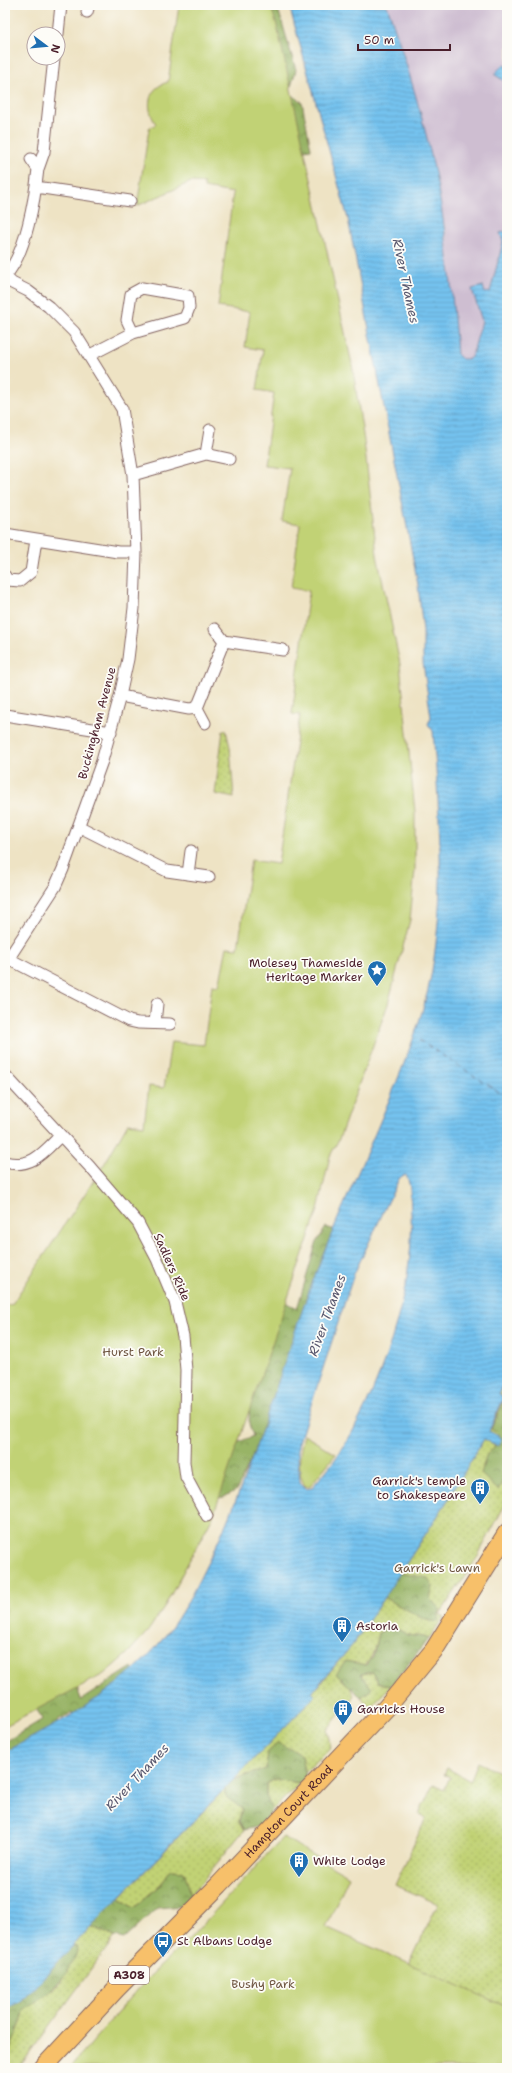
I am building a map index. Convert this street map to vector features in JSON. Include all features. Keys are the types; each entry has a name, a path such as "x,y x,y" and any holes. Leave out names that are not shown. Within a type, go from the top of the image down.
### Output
{"highway":[{"name":"Hampton Court Road","path":"43,2068 116,1989 224,1880 387,1707 434,1650 507,1533"}],"street":[{"path":"59,26 61,5"},
{"path":"5,276 15,263 27,230 36,187 38,168 44,152 53,66"},
{"path":"31,159 38,168"},
{"path":"36,187 130,201"},
{"name":"Buckingham Avenue","path":"5,276 12,283 28,291 49,307 74,332 90,355 122,409 134,475 136,552 134,608 128,659 111,732 80,827 55,887 7,962"},
{"path":"90,355 133,333 185,318 189,308 188,296 142,288 131,294 126,320 133,333"},
{"path":"206,454 210,430"},
{"path":"134,475 206,454 229,459"},
{"path":"5,536 118,552 136,552"},
{"path":"5,576 7,580 20,581 31,572 36,540"},
{"path":"215,629 224,641 283,650"},
{"path":"197,708 224,641"},
{"path":"120,696 189,709 197,708"},
{"path":"197,708 205,723"},
{"path":"5,715 111,732"},
{"path":"80,827 167,871 209,877"},
{"path":"188,874 191,851"},
{"path":"7,962 129,1020 138,1023 170,1024"},
{"path":"155,1023 156,1004"},
{"name":"Sadlers Ride","path":"5,1076 138,1223 157,1259 176,1302 182,1336 186,1370 184,1462 186,1477 207,1516"},
{"path":"5,1162 16,1165 31,1162 60,1136"}],"shaded area":[{"path":"387,5 507,5 507,66 503,65 494,74 507,83 507,231 500,234 503,242 490,292 485,294 472,289 482,321 472,356 468,359 462,359 457,354 446,233 434,167 402,50"}],"green space":[{"name":"Hurst Park","path":"179,5 270,5 276,22 352,364 364,441 377,555 400,664 415,812 415,870 410,920 388,1004 339,1139 330,1156 318,1210 213,1516 166,1604 148,1631 126,1655 104,1674 5,1726 5,1306 12,1304 102,1168 128,1123 144,1125 149,1086 164,1088 171,1042 204,1045 212,985 219,986 227,947 238,948 251,860 278,864 300,715 292,714 309,591 291,588 300,524 282,521 290,468 264,465 274,393 257,390 263,350 245,347 250,312 218,307 233,193 204,188 204,183 191,182 137,206 149,129 156,124 150,112 150,99 156,89 168,82"},
{"path":"252,5 277,5 296,70 289,93 302,102 311,149 291,152"},
{"path":"223,730 226,730 230,747 234,798 215,794"},
{"path":"326,1227 338,1231 271,1416 237,1490 224,1497 213,1499 232,1445 253,1436 249,1424 250,1399 277,1297 297,1309 316,1244"},
{"name":"Garrick's Lawn","path":"504,1384 507,1385 507,1501 475,1561 440,1614 444,1617 429,1638 408,1635 392,1626 378,1633 373,1653 366,1663 362,1666 336,1674 349,1685 354,1696 327,1730 331,1748 305,1772 302,1755 268,1752 266,1769 234,1779 315,1696 312,1693 354,1643 446,1503 484,1439 498,1446 489,1431 504,1397 499,1395"},
{"path":"507,1394 507,1414 503,1421 507,1423 507,1473 498,1490 481,1474 486,1456 494,1447 499,1434 491,1429"},
{"path":"304,1435 336,1454 309,1487 305,1486 300,1474 300,1454"},
{"path":"393,1572 428,1578 433,1587 430,1599 440,1609 438,1622 426,1620 381,1596"},
{"path":"392,1626 408,1635 429,1638 391,1686 378,1682 373,1672 361,1674 372,1689 361,1697 336,1674 346,1661 366,1665 373,1657 378,1633"},
{"path":"132,1667 138,1679 85,1718 71,1713 58,1720 55,1746 5,1766 5,1742 43,1719 31,1702 76,1684 81,1700"},
{"path":"373,1672 378,1682 391,1686 370,1707 361,1697 372,1689 361,1674"},
{"path":"278,1743 302,1755 306,1777 300,1783 275,1779 266,1784 266,1796 272,1810 260,1826 244,1830 239,1821 242,1809 225,1795 225,1783 266,1769 268,1752"},
{"path":"478,1762 507,1776 507,2007 409,1965 438,1904 395,1885 426,1818 419,1814 433,1785 444,1790 450,1777 444,1774 447,1768 470,1781"},
{"path":"275,1779 300,1783 272,1810 266,1796 266,1784"},
{"path":"225,1789 225,1795 242,1809 239,1821 244,1830 191,1895 184,1872 171,1870 161,1884 134,1908 119,1898"},
{"name":"Bushy Park","path":"283,1837 349,1876 326,1927 507,2007 507,2068 69,2068 148,1978 191,1937"},
{"path":"170,1870 184,1871 191,1895 181,1906 157,1908 124,1939 115,1937 89,1925 114,1895 134,1908 161,1884"},
{"path":"91,1926 115,1937 19,2068 5,2068 24,2011 60,1983 77,1947 73,1945"},
{"path":"59,1945 78,1947 75,1958 70,1968 57,1984 24,2011 5,2068 5,1994"}],"water":[{"name":"River Thames","path":"289,5 387,5 413,86 439,191 446,237 457,354 462,359 468,359 472,356 482,321 472,289 483,286 485,293 490,292 503,242 500,233 507,231 507,1384 504,1384 499,1394 504,1397 489,1431 502,1438 498,1446 484,1439 446,1503 354,1643 312,1692 315,1696 96,1921 31,1991 20,2002 11,2006 5,2012 5,1752 74,1714 117,1684 155,1649 171,1628 191,1595 208,1562 241,1488 322,1257 386,1107 419,1023 428,991 437,930 440,844 433,731 428,724 431,717 423,663 423,631 418,585 348,219","holes":["406,1175 408,1179 411,1214 411,1243 401,1307 391,1341 380,1374 351,1434 330,1466 311,1488 307,1489 300,1482 298,1458 298,1445 307,1417 354,1274 399,1179"]},
{"path":"503,65 507,66 507,83 494,74"}],"ferry route":[{"path":"419,1040 507,1097"}],"place":[{"name":"Molesey Thameside Heritage Marker","path":"377,987"},
{"name":"Garrick's temple to Shakespeare","path":"480,1505"},
{"name":"Astoria","path":"342,1643"},
{"name":"Garricks House","path":"343,1726"},
{"name":"White Lodge","path":"299,1878"},
{"name":"St Albans Lodge","path":"163,1958"}]}
